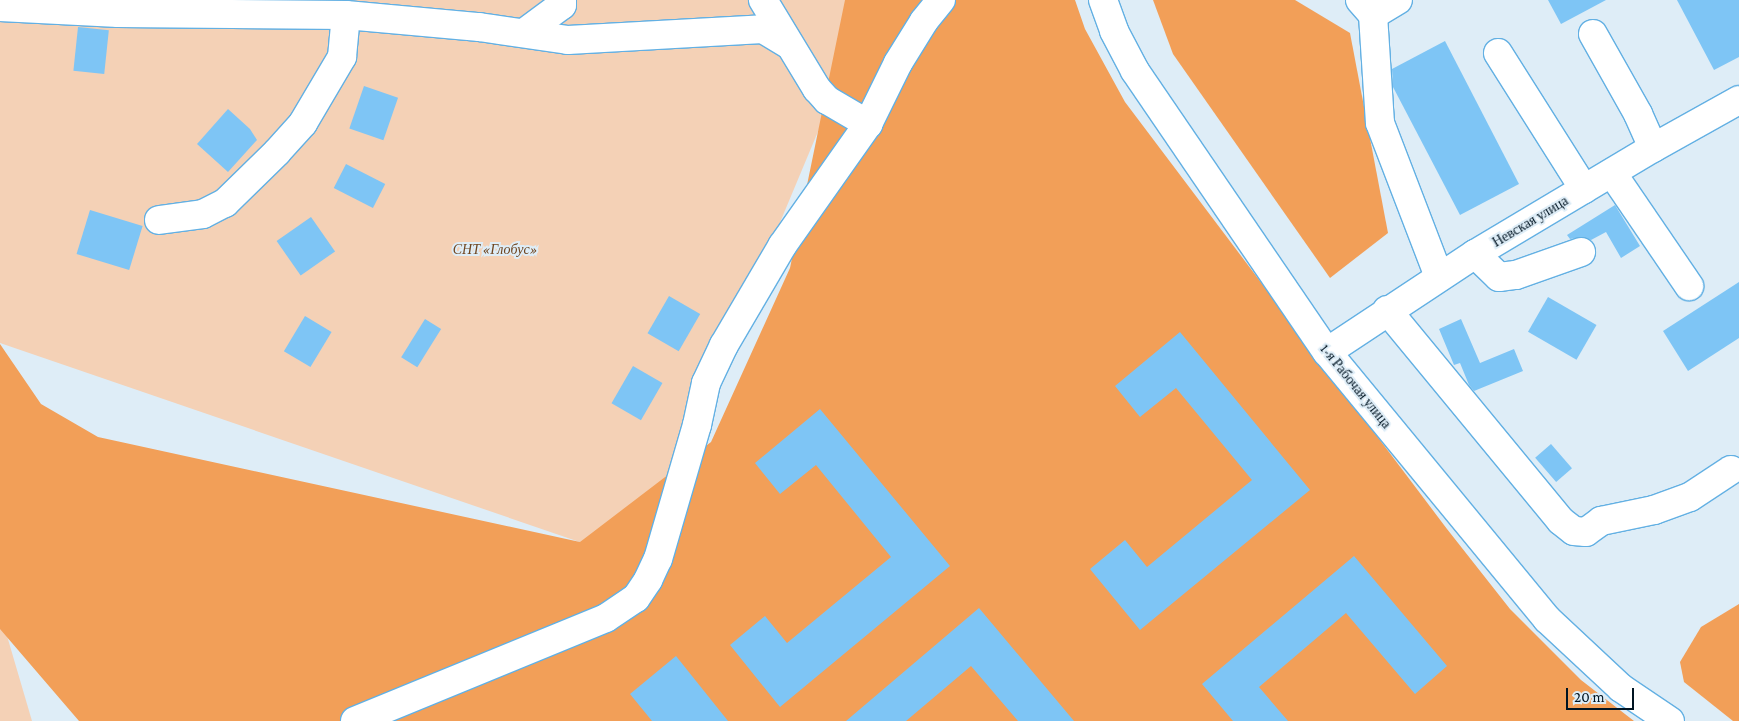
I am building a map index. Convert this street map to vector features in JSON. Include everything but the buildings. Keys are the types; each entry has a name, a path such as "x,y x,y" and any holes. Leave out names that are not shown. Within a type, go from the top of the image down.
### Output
{"main road":[{"path":"524,34 562,6 562,0"},
{"path":"763,0 817,89 827,100 868,124"},
{"path":"355,721 606,618 636,598 648,580 658,559 698,425 706,383 724,345 782,246 868,124 898,63 924,21 940,0"},
{"name":"1-я Рабочая улица","path":"1103,0 1114,31 1135,72 1327,352 1547,619 1621,688 1670,721"},
{"path":"1398,0 1366,8 1380,123 1439,277"},
{"path":"0,7 118,13 346,15 479,27 568,40 763,29 788,44"},
{"path":"159,220 202,214 225,203 277,152 303,123 342,57 346,15"},
{"path":"1593,34 1638,114 1653,148"},
{"path":"1498,53 1584,189"},
{"name":"Невская улица","path":"1327,352 1387,310 1475,254 1584,189 1653,148 1735,109"},
{"path":"1612,173 1689,286"},
{"path":"1475,254 1499,277 1516,275 1580,252"},
{"path":"1387,310 1561,521 1574,531 1586,532 1601,521 1654,510 1690,497 1731,470"}],"green space":[{"name":"СНТ «Глобус»","path":"0,0 873,0 638,562 0,343"},
{"path":"0,612 32,721 0,721"}],"shaded area":[{"path":"845,0 1075,0 1085,29 1125,102 1447,529 1510,609 1581,680 1634,721 79,721 0,629 0,344 41,404 98,437 580,542 711,442 790,268"},
{"path":"1153,0 1295,0 1350,33 1388,233 1330,278 1173,54"},
{"path":"1739,604 1739,721 1733,721 1684,682 1680,662 1701,627"}]}
